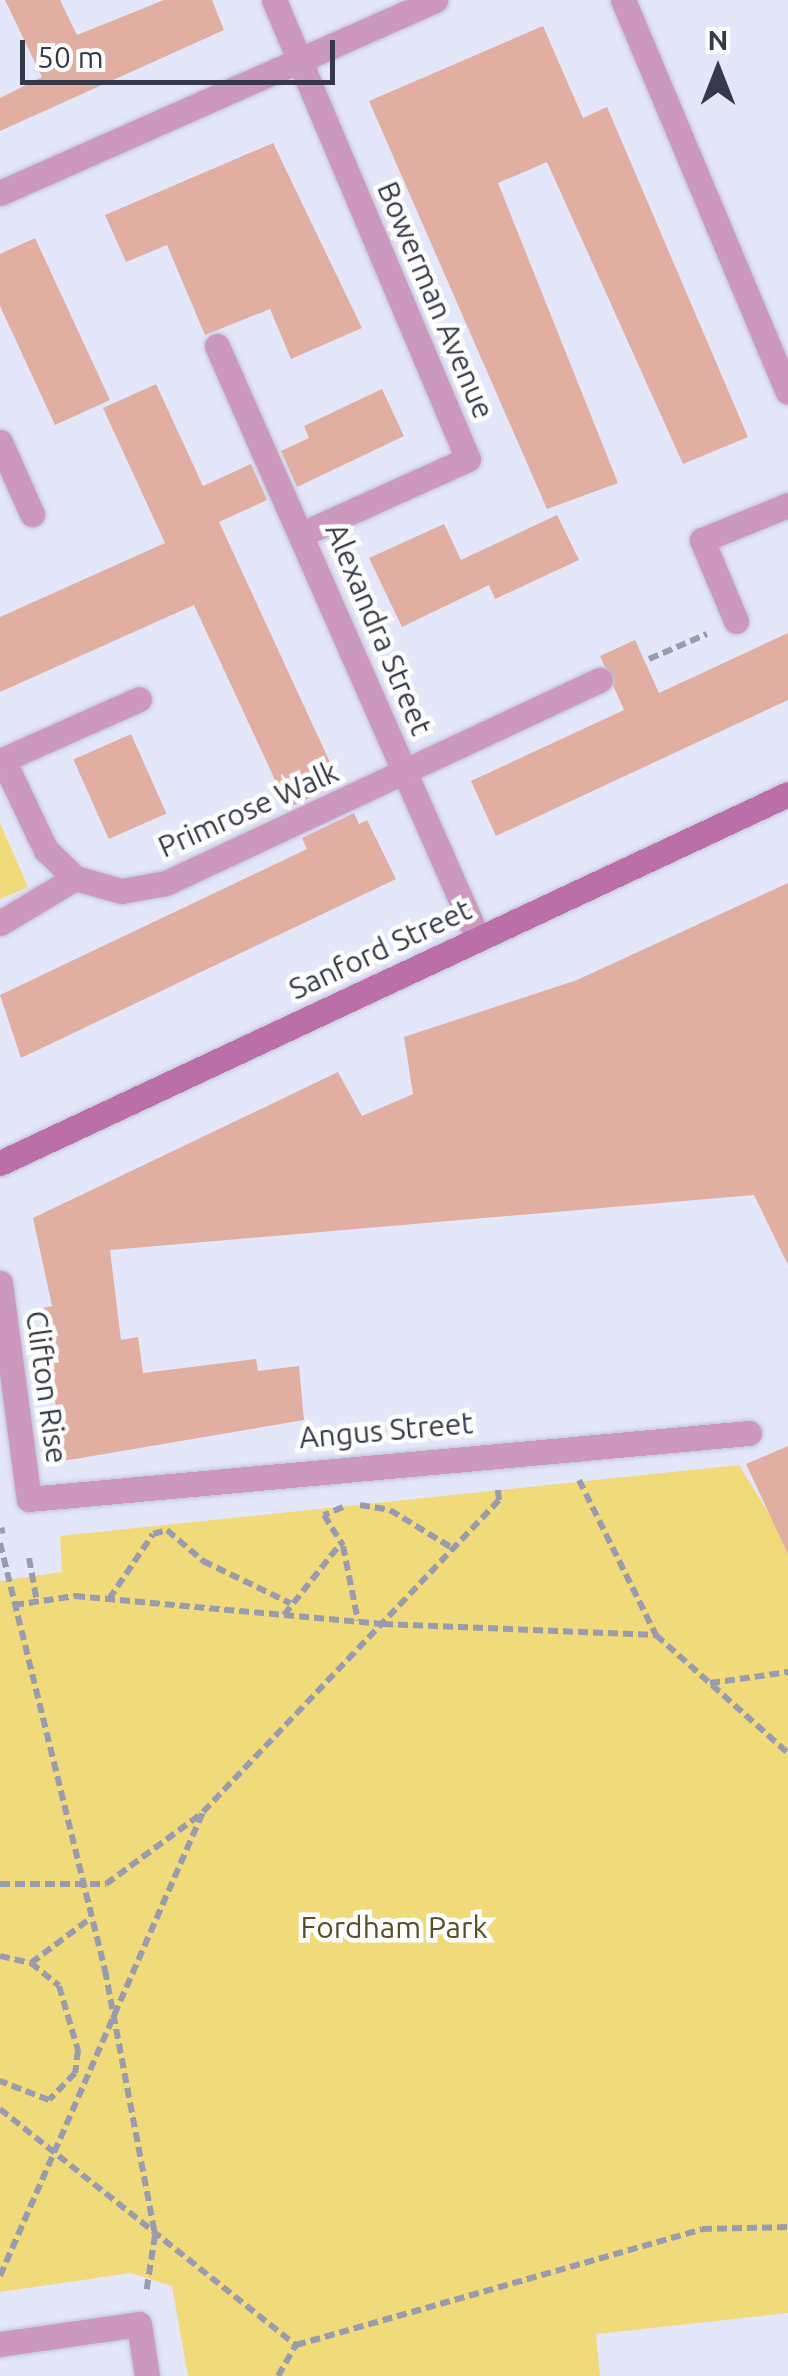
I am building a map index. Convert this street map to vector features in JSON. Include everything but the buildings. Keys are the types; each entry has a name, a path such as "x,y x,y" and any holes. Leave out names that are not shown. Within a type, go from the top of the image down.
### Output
{"main road":[{"name":"Sanford Street","path":"0,1163 788,794"}],"street":[{"name":"Bowerman Avenue","path":"274,0 468,458 304,533"},
{"path":"0,194 435,0"},
{"path":"623,0 776,329 788,392"},
{"name":"Alexandra Street","path":"217,346 304,533 478,939"},
{"path":"0,442 32,514"},
{"path":"736,621 702,540 788,505"},
{"name":"Primrose Walk","path":"76,878 121,891 166,883 600,680"},
{"path":"0,923 76,878 46,850 1,761 139,699"},
{"name":"Clifton Rise","path":"0,1283 29,1499"},
{"name":"Angus Street","path":"29,1499 749,1433"},
{"path":"0,2344 139,2324 148,2376"}],"path":[{"path":"649,659 736,621"},
{"path":"567,1448 656,1635 788,1753"},
{"path":"0,1884 106,1884 203,1812 499,1500 494,1454"},
{"path":"358,1621 341,1543 324,1515 363,1505 390,1510 454,1549"},
{"path":"109,1599 153,1534 167,1530 203,1561 290,1603"},
{"path":"284,1615 341,1543"},
{"path":"0,1544 91,1918 155,2235 139,2324"},
{"path":"29,1558 37,1602"},
{"path":"14,1605 109,1599 383,1624 656,1635"},
{"path":"709,1683 788,1672"},
{"path":"0,2276 56,2158 112,2017 203,1812"},
{"path":"31,1963 91,1918"},
{"path":"0,1956 31,1963 73,2008 76,2073 49,2100 0,2081"},
{"path":"0,2109 56,2158 296,2345"},
{"path":"278,2376 296,2345 702,2229 788,2227"}],"green space":[{"path":"0,823 28,887 0,899"},
{"name":"Fordham Park","path":"739,1465 788,1544 788,2313 596,2334 600,2376 188,2376 172,2286 131,2273 0,2292 0,1581 62,1572 60,1536"}]}
